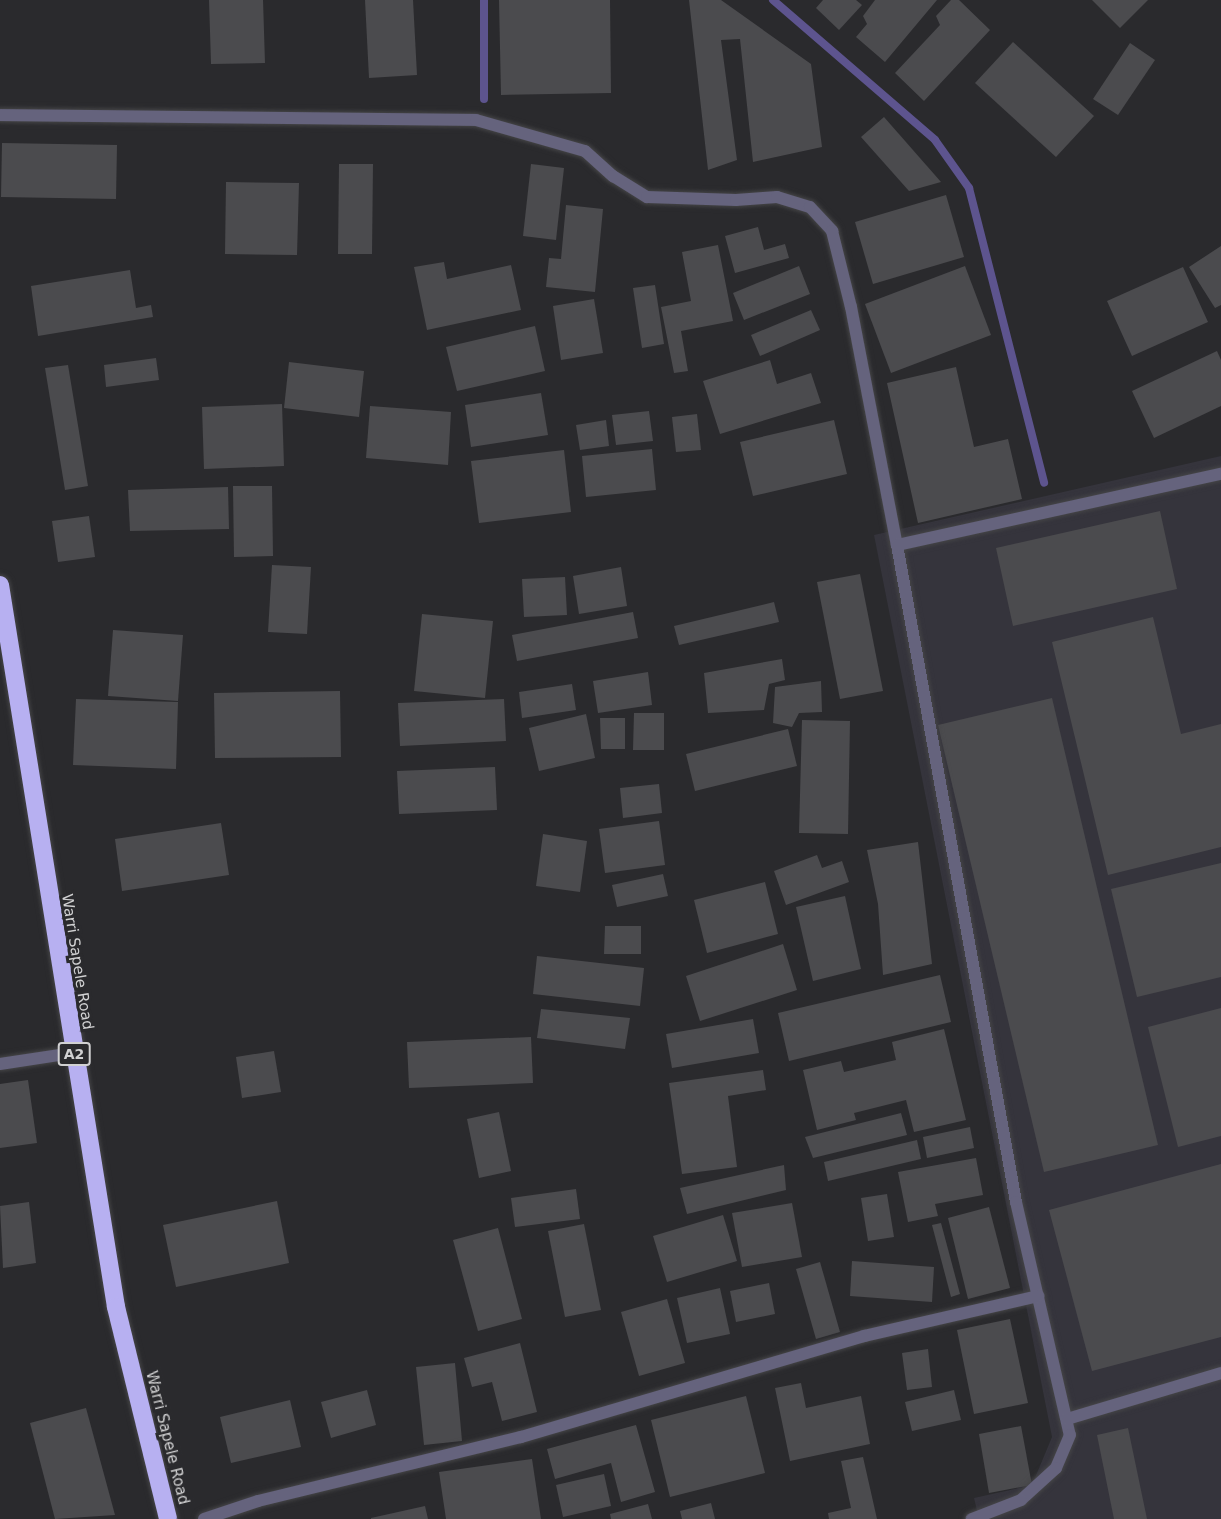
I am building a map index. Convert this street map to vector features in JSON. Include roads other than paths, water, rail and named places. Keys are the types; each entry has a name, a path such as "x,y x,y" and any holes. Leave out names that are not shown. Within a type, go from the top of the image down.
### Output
{"highway":[{"name":"Warri Sapele Road","path":"0,585 73,1053 117,1307 168,1519"}],"street":[{"path":"0,115 476,120 585,151 613,176 647,197 736,200 777,197 810,207 832,231 851,307 897,546 1016,1202 1070,1435 1056,1468 1021,1500 972,1519"},
{"path":"897,546 1221,474"},
{"path":"0,1064 73,1053"},
{"path":"204,1519 258,1501 521,1437 864,1336 1038,1296"},
{"path":"1067,1419 1221,1373"}],"waterway":[{"path":"484,0 484,99"},
{"path":"773,0 935,140 969,188 1044,483"}]}
